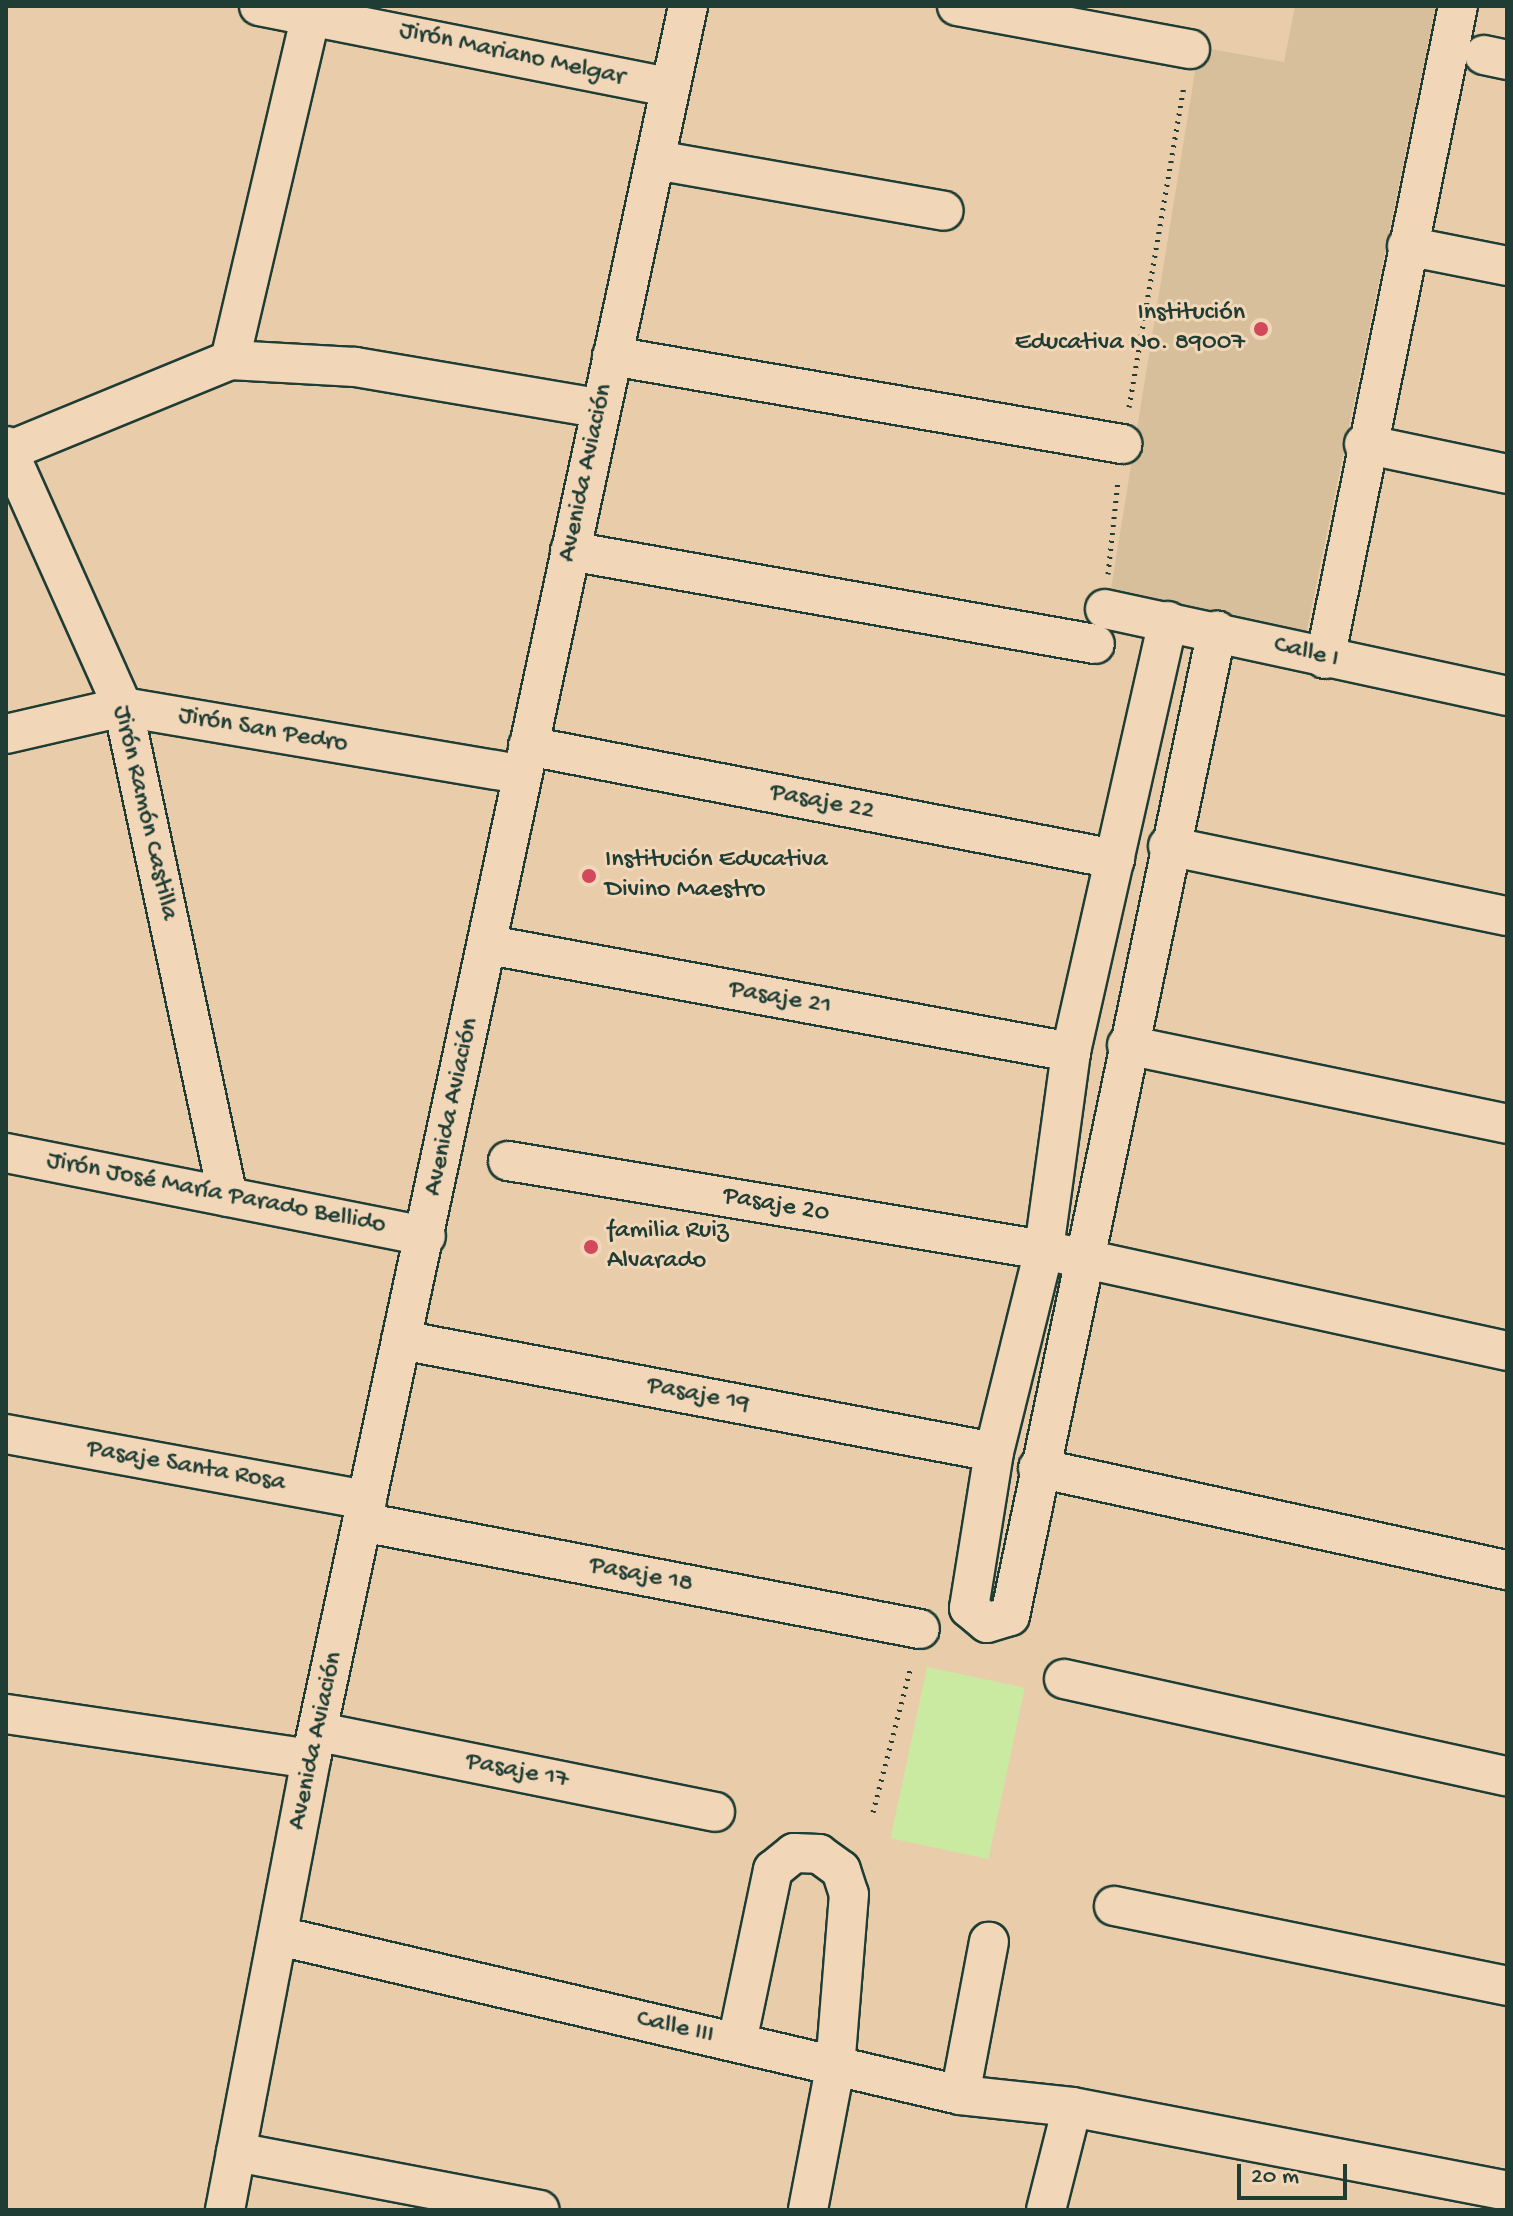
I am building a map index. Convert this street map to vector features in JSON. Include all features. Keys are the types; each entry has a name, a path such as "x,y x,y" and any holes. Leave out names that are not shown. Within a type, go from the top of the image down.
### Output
{"street":[{"name":"Jirón Mariano Melgar","path":"259,6 312,11 669,87"},
{"name":"Avenida Aviación","path":"225,2210 364,1511 489,945 598,408 656,160 688,6"},
{"path":"957,6 1190,49"},
{"path":"1325,659 1364,444 1458,6"},
{"path":"230,360 312,11"},
{"path":"656,160 944,211"},
{"path":"1407,246 1507,266"},
{"path":"612,356 1122,444"},
{"path":"7,450 230,360 355,367 598,408"},
{"path":"1364,444 1507,474"},
{"name":"Jirón Ramón Castilla","path":"7,450 123,707 228,1197"},
{"name":"Calle I","path":"570,551 1100,627 1168,621 1217,630 1325,659 1507,696"},
{"path":"1168,621 1071,1052 1044,1250 994,1452 969,1608 987,1623 1010,1616 1038,1468 1089,1261 1127,1045 1217,630"},
{"name":"Jirón San Pedro","path":"6,734 123,707 525,760"},
{"name":"Pasaje 22","path":"525,760 1115,859"},
{"path":"1168,846 1507,916"},
{"name":"Pasaje 21","path":"489,945 1071,1052"},
{"path":"1127,1045 1507,1124"},
{"name":"Jirón José María Parado Bellido","path":"6,1153 426,1236"},
{"name":"Pasaje 20","path":"508,1161 1044,1250 1507,1351"},
{"name":"Pasaje 19","path":"401,1340 994,1452"},
{"name":"Pasaje Santa Rosa","path":"6,1434 364,1511"},
{"path":"1038,1468 1507,1570"},
{"name":"Pasaje 18","path":"364,1511 920,1629"},
{"path":"1064,1679 1507,1776"},
{"name":"Pasaje 17","path":"6,1714 315,1746 715,1812"},
{"path":"737,2042 773,1870 794,1853 819,1854 841,1870 849,1894 835,2068 808,2210"},
{"path":"1114,1906 1507,1986"},
{"name":"Calle III","path":"279,1936 960,2095 1072,2107 1507,2191"},
{"path":"960,2095 989,1942"},
{"path":"1046,2210 1072,2107"},
{"path":"236,2152 540,2210"}],"path":[{"path":"1100,627 1122,444 1190,49"},
{"path":"873,1812 920,1629"}],"shaded area":[{"name":"Institución Educativa No. 89007","path":"1295,6 1436,6 1305,639 1110,595 1199,47 1284,62"}],"green space":[{"path":"927,1667 1025,1688 988,1859 891,1838"}],"place":[{"name":"Institución Educativa No. 89007","path":"1261,329"},
{"name":"Institución Educativa Divino Maestro","path":"589,876"},
{"name":"familia Ruiz Alvarado","path":"591,1247"}]}
